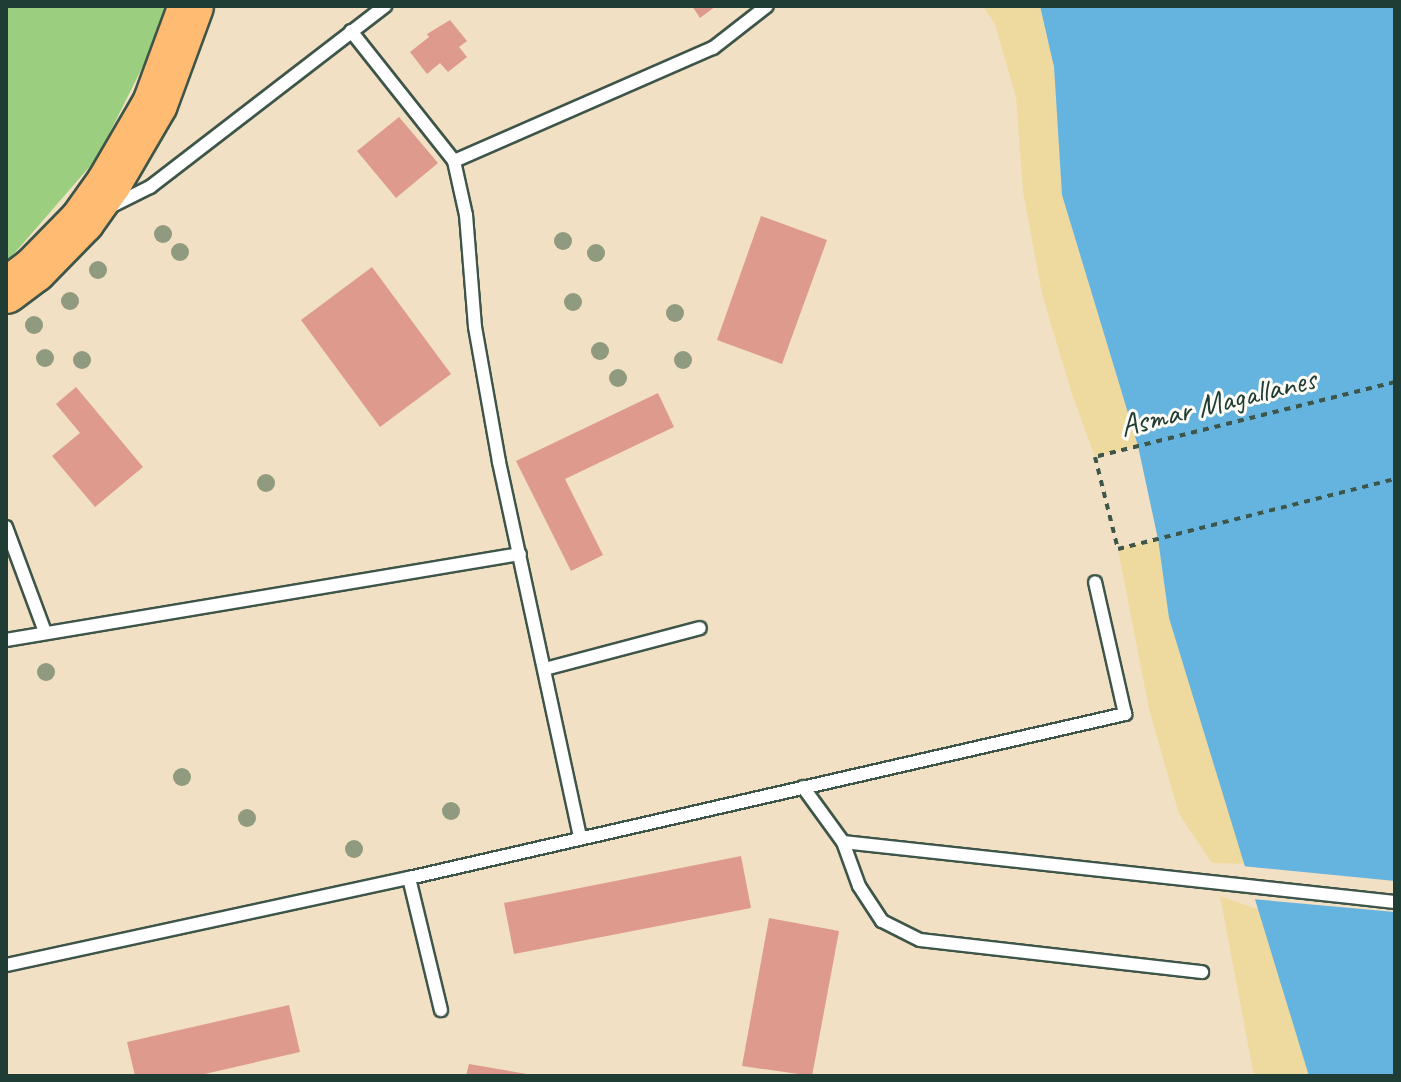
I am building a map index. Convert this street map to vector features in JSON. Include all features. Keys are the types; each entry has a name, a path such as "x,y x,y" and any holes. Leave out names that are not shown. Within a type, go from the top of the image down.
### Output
{"highway":[{"path":"6,291 34,270 82,221 126,157 155,104 191,6"}],"lane":[{"path":"82,221 150,187 385,6"},
{"path":"454,161 713,48 767,6"},
{"path":"351,31 454,161 466,215 475,327 580,838"},
{"path":"6,527 45,632"},
{"path":"6,640 520,554"},
{"path":"6,965 409,878 1125,714 1095,582"},
{"path":"545,669 700,628"},
{"path":"803,787 843,842 859,886 882,921 920,940 1202,972"},
{"path":"843,842 1395,902"},
{"path":"409,878 441,1010"}],"path":[{"name":"Asmar Magallanes","path":"1395,382 1095,457 1118,549 1395,479"}],"green space":[{"path":"6,6 168,6 163,26 97,158 6,263"}],"sand":[{"path":"983,6 1040,6 1054,67 1062,195 1138,446 1095,457 1072,394 1042,294 1023,191 1016,97 995,24"},
{"path":"1158,539 1169,618 1246,864 1212,863 1179,814 1149,709 1118,549"},
{"path":"1220,896 1260,910 1309,1076 1254,1076"}],"water":[{"path":"1040,6 1395,6 1395,1076 1309,1076 1169,618 1158,539 1138,446 1062,195 1054,67"}],"pier":[{"path":"1242,866 1395,881 1395,912 1252,899"}],"building":[{"path":"692,6 716,6 700,18"},
{"path":"450,20 467,41 459,47 467,57 448,72 440,63 427,74 410,52 429,37 427,34"},
{"path":"399,117 438,163 396,198 357,151"},
{"path":"761,216 827,240 782,364 717,340"},
{"path":"372,267 451,374 380,427 301,320"},
{"path":"76,387 143,467 95,507 52,456 80,433 56,404"},
{"path":"658,393 674,427 565,479 603,555 571,571 516,461"},
{"path":"741,856 751,908 514,954 504,903"},
{"path":"769,918 839,931 812,1076 742,1066"},
{"path":"289,1005 300,1052 196,1076 135,1076 127,1042"},
{"path":"469,1064 527,1074 527,1076 466,1076"}]}
